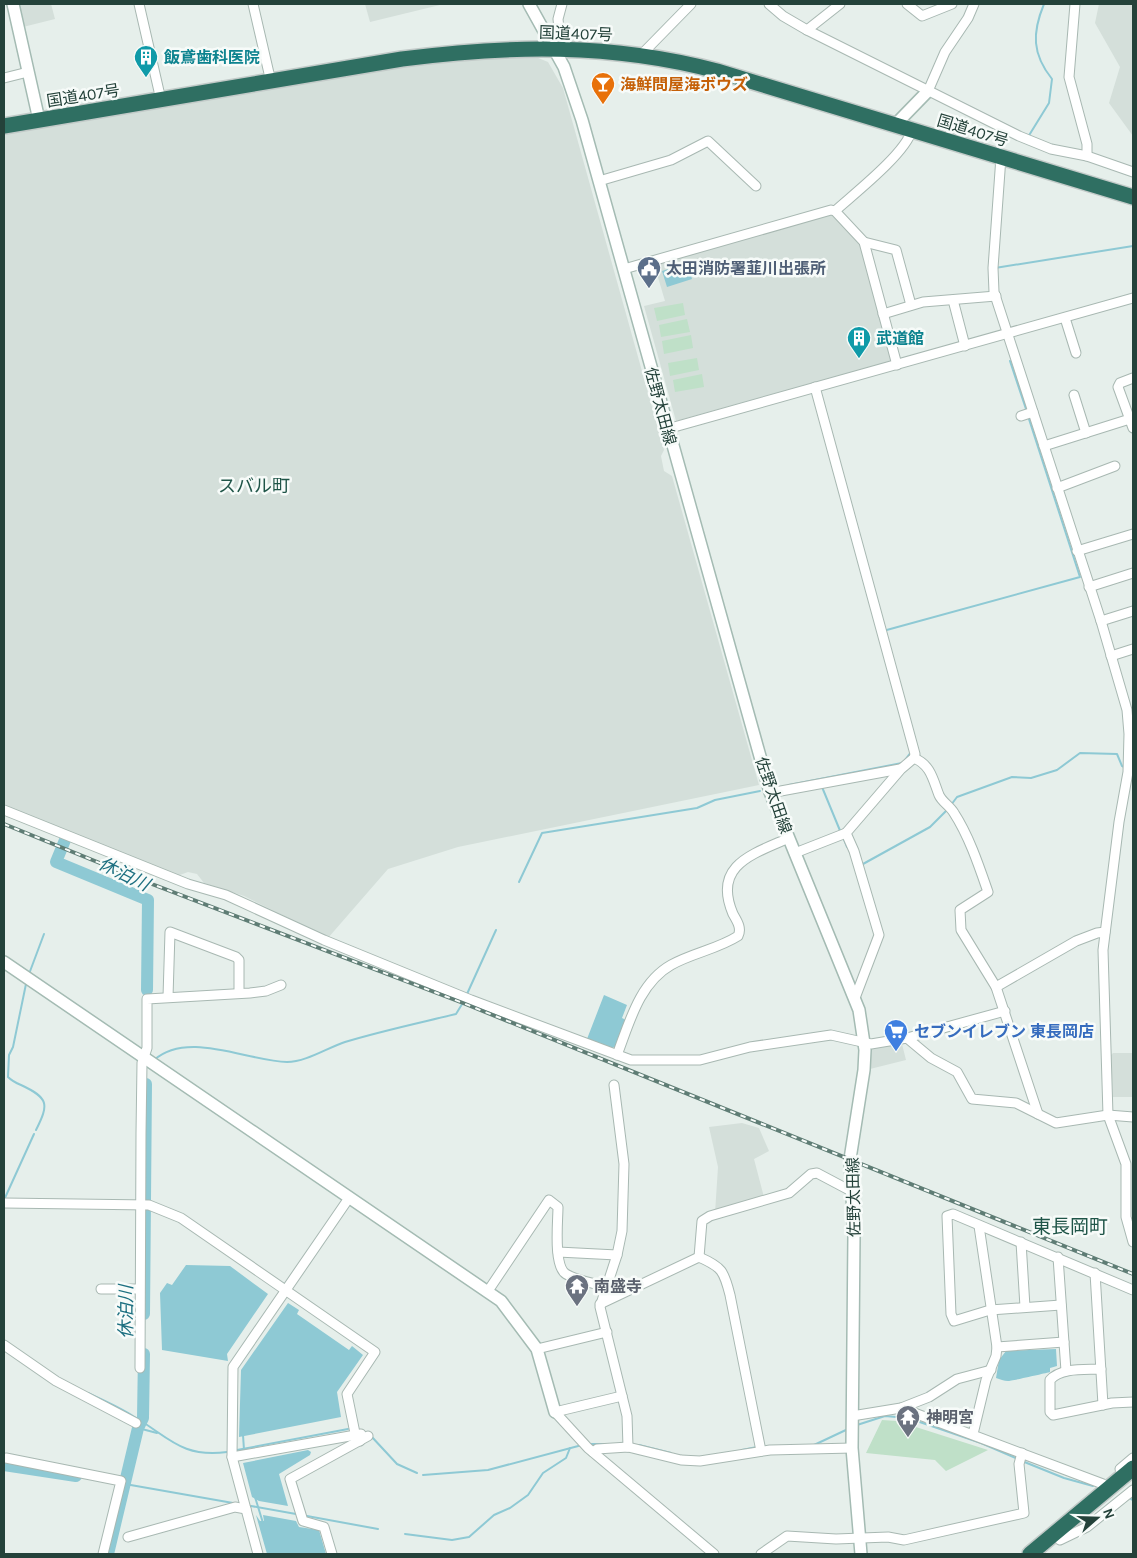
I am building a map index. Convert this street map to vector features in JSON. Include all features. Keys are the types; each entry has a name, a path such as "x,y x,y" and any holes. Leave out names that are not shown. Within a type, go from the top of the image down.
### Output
{"highway":[{"name":"国道407号","path":"4,126 402,59 448,53 558,49 610,50 717,71 1133,197"},
{"path":"1057,1537 1133,1468"},
{"path":"1034,1554 1132,1489"}],"main road":[{"path":"13,4 39,120"},
{"name":"佐野太田線","path":"529,4 558,49 575,96 770,793 855,998 864,1043 864,1070 850,1159 854,1235 852,1448 861,1554"},
{"path":"896,125 928,91"},
{"path":"4,962 488,1291 506,1306 538,1349 555,1412"}],"street":[{"path":"139,4 161,100"},
{"path":"253,4 271,82"},
{"path":"558,49 558,19 562,4"},
{"path":"641,55 691,4"},
{"path":"769,4 782,16 807,30 1051,150 1087,156 1133,172"},
{"path":"807,30 840,4"},
{"path":"907,4 922,16 952,4"},
{"path":"928,91 945,52 968,18 974,4"},
{"path":"1075,4 1069,77 1087,144 1087,156"},
{"path":"4,78 28,72"},
{"path":"835,211 895,156 910,138 912,130"},
{"path":"599,181 671,160 708,141 756,186"},
{"path":"1001,157 993,268 996,296 1124,696 1129,734 1128,772 1119,822 1103,950 1108,1115 1126,1164 1126,1217 1133,1242"},
{"path":"624,269 783,222 831,210 835,211 864,242 897,365"},
{"path":"864,242 896,250 911,305"},
{"path":"883,314 923,302 996,296"},
{"path":"667,429 1008,335 1133,298"},
{"path":"953,300 965,346"},
{"path":"1065,318 1076,353"},
{"path":"1133,378 1120,384 1118,387 1131,418 1133,428"},
{"path":"795,853 843,834 900,769 914,758 915,754 815,388"},
{"path":"1074,395 1086,433"},
{"path":"1021,416 1033,412"},
{"path":"1044,446 1131,418"},
{"path":"1057,488 1115,466"},
{"path":"1078,551 1133,534"},
{"path":"1089,587 1133,573"},
{"path":"1101,621 1133,611"},
{"path":"1111,656 1133,649"},
{"path":"914,758 922,762 934,778 940,796 954,812 988,892 960,910 961,930 996,987 1038,1114"},
{"path":"770,793 900,769"},
{"path":"4,810 188,884 226,896 324,940 430,984 631,1060 700,1060 750,1047 831,1035 864,1043 907,1038 1005,1011"},
{"path":"843,834 854,851 879,935 855,998"},
{"path":"616,1055 639,999 655,976 671,964 738,936 740,928 728,901 728,884 735,868 748,856 789,838"},
{"path":"168,997 170,932 236,957 239,960 239,993"},
{"path":"996,987 1076,940 1105,932"},
{"path":"140,1368 139,1289 144,1205 144,1058 147,1048 147,999 266,992 280,985"},
{"path":"907,1038 931,1058 957,1072 972,1099 1016,1103 1056,1123 1108,1115 1133,1117"},
{"path":"614,1085 624,1164 622,1231 617,1255 600,1304 628,1425 628,1447"},
{"path":"699,1257 702,1221 710,1216 789,1193 811,1174 817,1173 851,1191"},
{"path":"258,1554 232,1456 233,1367 349,1198"},
{"path":"488,1291 550,1200 558,1206 558,1252 560,1266 564,1273 606,1287"},
{"path":"4,1203 144,1205 181,1218 375,1352 347,1394 358,1437"},
{"path":"1061,1305 990,1310 954,1322 951,1314 946,1219 950,1214 953,1214 1133,1289 1133,1296"},
{"path":"973,1434 986,1380 997,1348 979,1226"},
{"path":"1021,1242 1025,1307"},
{"path":"558,1252 617,1255"},
{"path":"600,1304 699,1257 716,1264 725,1274 761,1451"},
{"path":"1058,1258 1066,1372"},
{"path":"1096,1274 1103,1405"},
{"path":"101,1289 139,1289"},
{"path":"538,1349 607,1332"},
{"path":"997,1348 1064,1342"},
{"path":"4,1345 56,1380 136,1423"},
{"path":"1101,1369 1066,1372 1050,1380 1050,1412 1053,1416 1103,1405 1133,1402"},
{"path":"852,1416 901,1408 928,1397 957,1380 991,1370"},
{"path":"622,1396 555,1412 575,1436 714,1554"},
{"path":"901,1408 1103,1484"},
{"path":"232,1456 358,1437"},
{"path":"332,1554 324,1527 303,1521 290,1478 358,1437"},
{"path":"593,1452 598,1449 628,1447 692,1461 761,1451 852,1448"},
{"path":"761,1554 787,1536 836,1539 888,1537 904,1540 1024,1514 1019,1464 1022,1453"},
{"path":"6,1458 122,1480 103,1554"},
{"path":"1057,1537 1058,1524 1064,1517 1133,1458"},
{"path":"128,1537 235,1507 246,1508"}],"shaded area":[{"path":"18,4 51,4 55,19 23,27"},
{"path":"365,4 444,4 370,22"},
{"path":"1099,4 1133,4 1133,136 1109,103 1120,67 1095,23"},
{"path":"531,55 548,62 563,88 664,450 661,456 664,471 672,476 759,785 458,847 388,869 328,938 244,896 204,883 197,874 188,872 177,876 4,806 4,133 407,64"},
{"path":"833,213 859,238 892,361 676,421 644,306 665,301 654,264"},
{"path":"901,1040 906,1060 870,1069 871,1047"},
{"path":"1113,1053 1133,1053 1133,1097 1113,1097 1111,1055"},
{"path":"742,1123 759,1128 769,1151 754,1159 765,1201 715,1213 718,1167 709,1127"}],"green space":[{"path":"683,303 685,315 657,321 654,308"},
{"path":"687,319 690,332 661,337 659,325"},
{"path":"691,335 693,348 664,354 662,341"},
{"path":"697,358 699,370 670,376 668,363"},
{"path":"702,374 704,387 675,392 673,380"},
{"name":"神明宮","path":"882,1420 897,1421 988,1450 946,1471 935,1460 866,1453"}],"water":[{"path":"687,263 692,279 667,287 662,271"},
{"path":"604,995 627,1005 622,1018 626,1020 615,1047 611,1048 587,1039"},
{"path":"186,1265 230,1266 268,1294 227,1354 228,1361 162,1350 160,1293 167,1283 172,1285"},
{"path":"288,1303 299,1310 297,1314 349,1350 352,1346 363,1355 337,1392 341,1417 239,1437 241,1370"},
{"path":"1056,1349 1057,1366 1050,1368 1050,1372 1008,1381 996,1378 999,1360 1006,1351"},
{"path":"308,1450 311,1452 310,1455 279,1474 288,1506 259,1501 252,1497 243,1463"},
{"path":"256,1515 260,1521 264,1521 263,1515 296,1521 299,1527 319,1530 326,1554 267,1554"}],"waterway":[{"path":"1028,137 1049,103 1052,79 1045,70 1036,43 1037,24 1044,4"},
{"path":"995,268 1133,246"},
{"path":"1010,361 1027,412"},
{"path":"883,631 1080,577 1028,416"},
{"path":"905,760 911,752"},
{"path":"951,805 957,797 1012,777 1031,778 1057,770 1080,753 1117,754 1122,766 1125,768"},
{"path":"789,785 902,763"},
{"path":"822,787 841,833"},
{"path":"519,882 542,833 697,808 715,800 760,791"},
{"path":"863,864 930,827 948,809"},
{"path":"843,837 847,847"},
{"name":"休泊川","path":"65,840 56,862 148,900 147,990"},
{"path":"467,994 496,930"},
{"path":"29,974 44,934"},
{"path":"26,984 13,1047 9,1055 8,1077 37,1094 44,1103 43,1114 36,1130"},
{"path":"154,1060 168,1051 200,1047 271,1060 294,1061 359,1038 456,1014 464,1001"},
{"name":"休泊川","path":"144,1314 146,1084"},
{"path":"4,1200 34,1134"},
{"name":"休泊川","path":"108,1554 138,1428 143,1418 144,1354"},
{"path":"88,1393 122,1410 187,1449 211,1453 227,1452"},
{"path":"857,1425 885,1416 908,1418 981,1443 1018,1459"},
{"path":"138,1428 157,1433"},
{"path":"237,1450 348,1429"},
{"path":"814,1445 848,1429"},
{"path":"243,1435 244,1450"},
{"path":"371,1436 397,1464 417,1473"},
{"path":"590,1444 617,1444"},
{"path":"423,1475 488,1470 582,1445"},
{"path":"639,1445 671,1453"},
{"path":"742,1450 757,1447"},
{"path":"405,1534 452,1540 469,1537 494,1515 510,1508 528,1495 543,1473 566,1458 570,1448"},
{"path":"1022,1461 1064,1478 1093,1486"},
{"path":"4,1465 76,1476"},
{"path":"125,1484 233,1503"},
{"path":"255,1497 263,1523"},
{"path":"251,1506 296,1514"},
{"path":"307,1516 378,1529"}],"railway":[{"path":"4,824 144,881 463,1003 1133,1274"}],"place":[{"name":"飯鳶歯科医院","path":"146,78"},
{"name":"海鮮問屋海ボウズ","path":"603,105"},
{"name":"太田消防署韮川出張所","path":"649,289"},
{"name":"武道館","path":"859,359"},
{"name":"セブンイレブン 東長岡店","path":"896,1052"},
{"name":"南盛寺","path":"577,1307"},
{"name":"神明宮","path":"908,1438"}],"district":[{"name":"スバル町","path":"254,486"},
{"name":"東長岡町","path":"1070,1226"}]}
